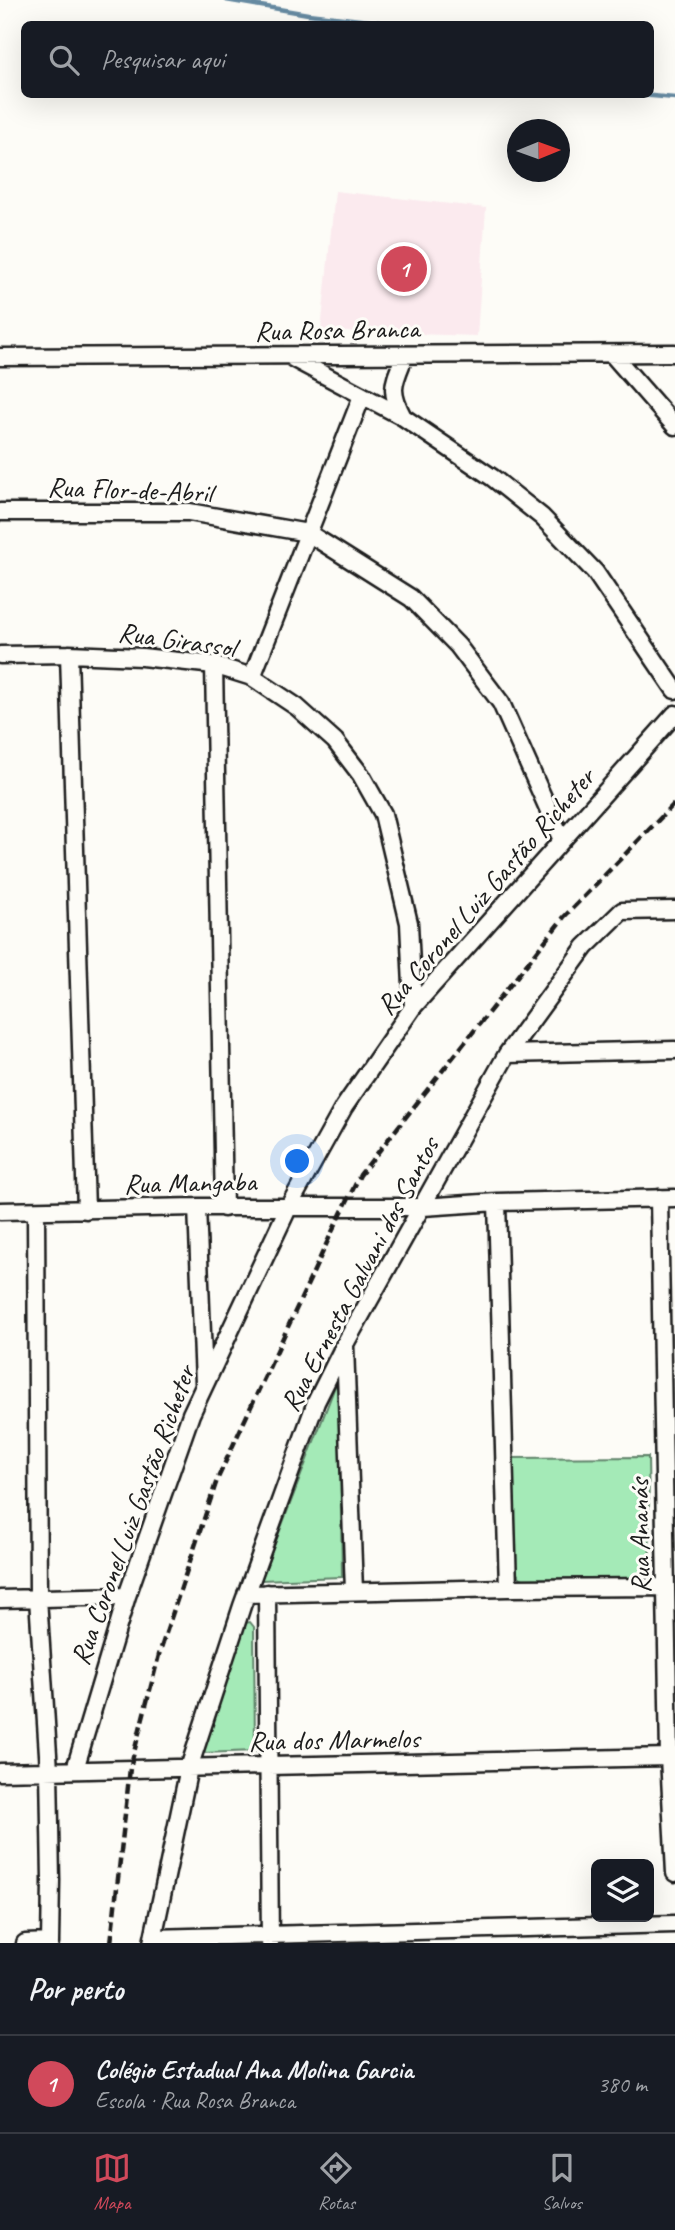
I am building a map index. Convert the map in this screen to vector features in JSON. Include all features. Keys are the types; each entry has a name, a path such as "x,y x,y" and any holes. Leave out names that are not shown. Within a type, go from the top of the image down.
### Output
{"street":[{"name":"Rua Rosa Branca","path":"0,357 292,358 675,353"},
{"path":"612,354 675,426"},
{"path":"403,417 394,401 393,387 405,355"},
{"path":"292,358 403,417 493,478 542,517 595,572 675,690"},
{"path":"252,677 362,396"},
{"name":"Rua Flor-de-Abril","path":"0,512 189,512 308,533 411,598 458,646 502,704 562,840"},
{"path":"69,654 86,1210"},
{"name":"Rua Girassol","path":"0,655 142,657 214,665 252,677 297,707 335,741 361,775 383,814 409,923 413,1007"},
{"path":"214,665 224,1208"},
{"name":"Rua Coronel Luiz Gastão Richeter","path":"75,1769 127,1596 191,1414 289,1206 344,1107 413,1007 675,714"},
{"name":"Rua Ernesta Galvani dos Santos","path":"152,1940 188,1768 246,1594 316,1402 345,1344 507,1054 585,947 622,911 675,910"},
{"path":"507,1054 675,1050"},
{"name":"Rua Mangaba","path":"0,1212 197,1207 423,1206 667,1198"},
{"name":"Rua Ananás","path":"667,1198 666,1587 669,1757 675,1873"},
{"path":"497,1202 508,1588"},
{"path":"197,1207 204,1386"},
{"path":"25,1943 50,1942 51,1880 49,1770 38,1598 36,1211"},
{"path":"345,1344 354,1591"},
{"path":"246,1594 666,1587"},
{"path":"267,1593 270,1939"},
{"path":"0,1600 127,1596"},
{"name":"Rua dos Marmelos","path":"0,1772 669,1757"},
{"path":"152,1940 270,1939 675,1924"}],"shaded area":[{"path":"335,191 486,208 477,336 321,331"}],"green space":[{"path":"339,1376 342,1577 261,1580"},
{"path":"648,1457 650,1570 646,1576 637,1581 530,1580 519,1576 513,1566 510,1458"},
{"path":"250,1622 254,1627 255,1751 203,1753 245,1623"}],"waterway":[{"path":"226,0 369,21"},
{"path":"654,96 675,98"}],"railway":[{"path":"111,1943 130,1768 160,1651 217,1480 360,1175 564,917 675,803"}],"place":[{"name":"Colégio Estadual Ana Molina Garcia","path":"404,269"}]}
